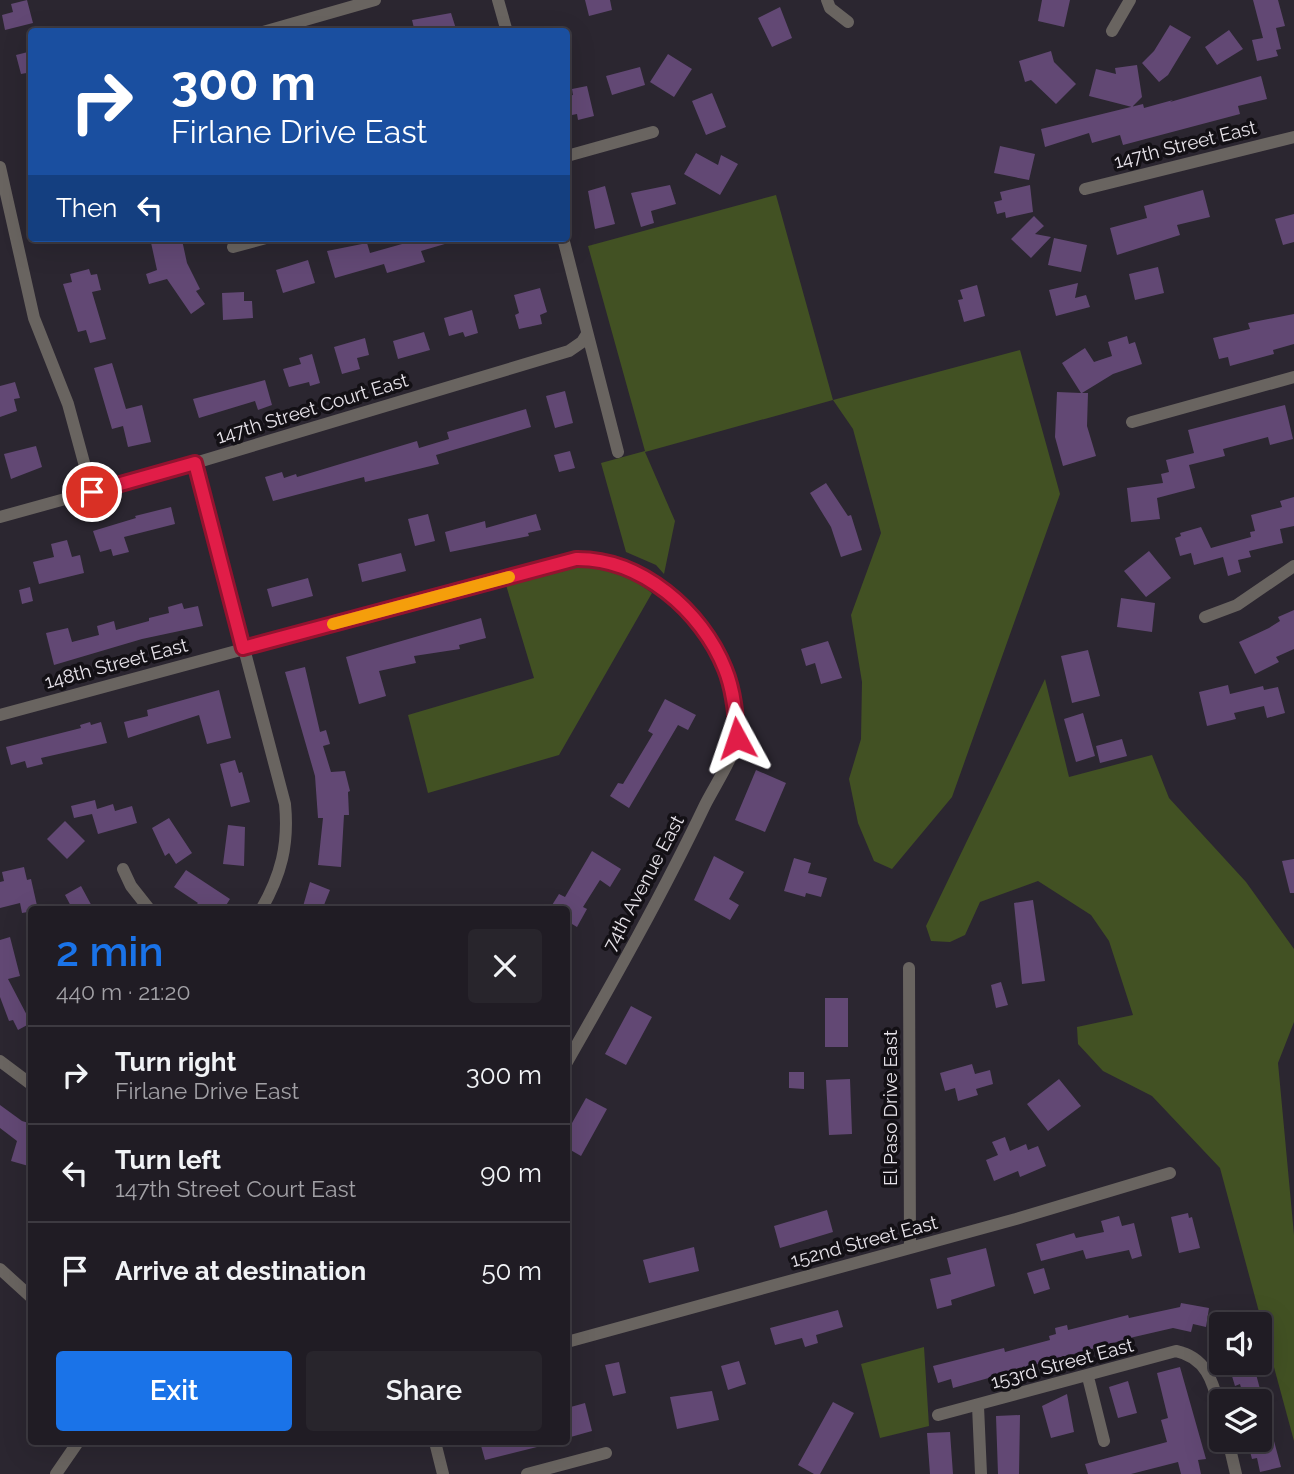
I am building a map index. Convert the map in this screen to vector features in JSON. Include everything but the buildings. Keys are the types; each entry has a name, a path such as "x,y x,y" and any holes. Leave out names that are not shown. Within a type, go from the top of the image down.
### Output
{"street":[{"path":"277,28 375,0"},
{"path":"498,0 506,28"},
{"path":"827,0 830,8 848,22"},
{"path":"1112,30 1130,0"},
{"path":"570,155 653,132"},
{"name":"147th Street East","path":"1085,189 1294,136"},
{"path":"0,167 34,318 68,404 92,492"},
{"path":"233,247 251,242"},
{"path":"564,242 618,452"},
{"name":"147th Street Court East","path":"0,517 195,463 569,351 582,342 587,334"},
{"path":"1132,422 1294,377"},
{"path":"195,463 277,767 287,829 281,870 263,906"},
{"name":"148th Street East","path":"0,715 244,652 560,563 589,559 628,569 652,583 689,612 713,644 725,668 736,716"},
{"path":"1205,617 1237,605 1294,566"},
{"name":"74th Avenue East","path":"570,1057 688,842 737,738 736,716"},
{"path":"123,869 131,886 147,906"},
{"name":"El Paso Drive East","path":"909,968 910,1248"},
{"path":"0,1061 28,1082"},
{"name":"152nd Street East","path":"570,1341 1170,1173"},
{"path":"0,1269 28,1294"},
{"name":"153rd Street East","path":"938,1415 1088,1377 1176,1351 1194,1357 1211,1375 1215,1389"},
{"path":"1088,1377 1104,1441"},
{"path":"978,1406 981,1474"},
{"path":"56,1474 76,1445"},
{"path":"436,1445 443,1474"},
{"path":"1231,1452 1236,1474"},
{"path":"527,1474 606,1453"}],"green space":[{"path":"776,195 833,400 645,452 675,521 664,574 656,565 626,552 601,463 645,451 588,246"},
{"path":"1020,350 1060,494 952,797 892,869 874,861 858,823 849,779 861,739 862,682 851,615 881,533 853,429 833,400"},
{"path":"576,566 617,572 652,593 559,755 428,793 408,715 534,678 506,585"},
{"path":"1045,679 1069,777 1152,755 1169,798 1246,882 1294,949 1294,1022 1278,1063 1294,1235 1294,1441 1272,1360 1272,1312 1259,1312 1220,1168 1152,1096 1103,1071 1078,1044 1077,1027 1133,1015 1109,941 1091,915 1038,881 980,902 965,935 950,942 931,941 926,926"},
{"path":"924,1347 929,1426 880,1438 861,1364"}],"slow traffic":[{"path":"333,624 509,577"}],"route":[{"path":"92,492 195,463 243,648 576,559 589,559 628,569 678,602 713,644 732,690 737,738"}]}
